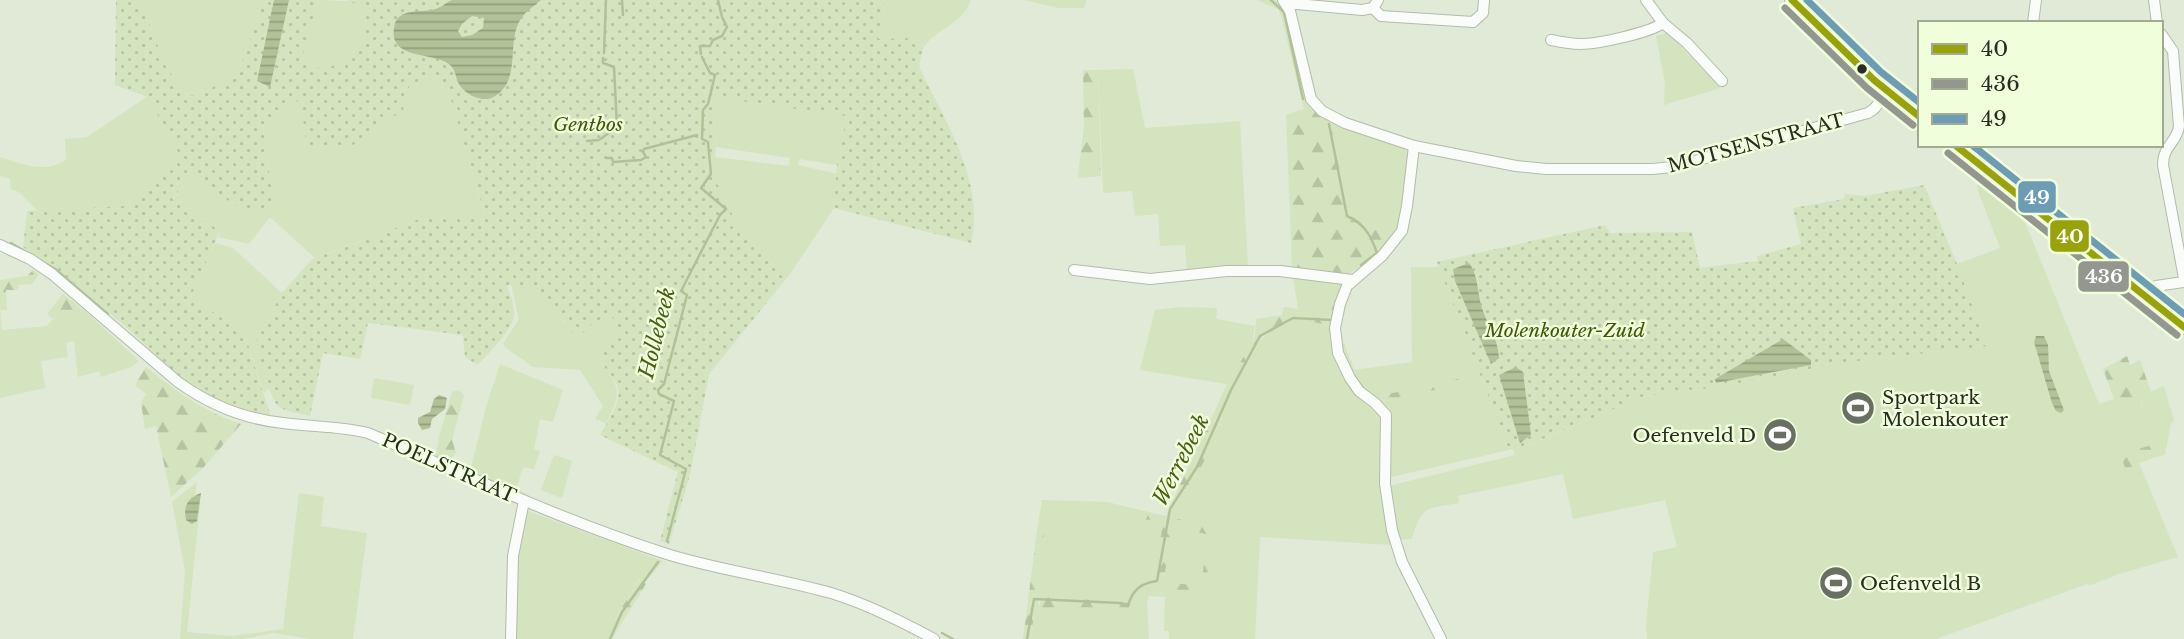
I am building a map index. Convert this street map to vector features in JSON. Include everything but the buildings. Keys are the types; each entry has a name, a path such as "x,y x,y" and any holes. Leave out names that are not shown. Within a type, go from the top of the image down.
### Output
{"main road":[{"path":"1797,2 1888,91 1917,111"},
{"path":"1958,147 2184,327"}],"street":[{"path":"1284,2 1363,10 1376,4 1381,16 1473,22 1483,13 1485,0"},
{"path":"1646,0 1663,23 1687,43 1722,81"},
{"path":"2034,21 2036,0"},
{"path":"2154,0 2157,21"},
{"name":"MOTSENSTRAAT","path":"1284,2 1293,24 1307,92 1316,106 1345,123 1414,146 1531,168 1666,168 1868,113 1888,91"},
{"path":"1551,40 1588,44 1653,30 1663,23"},
{"path":"2146,297 2156,286 2184,280 2163,165 2163,154 2178,134 2178,50 2163,36"},
{"path":"1414,146 1402,231 1382,256 1352,281 1345,292 1337,317 1336,341 1338,353 1353,383 1385,415 1385,484 1392,530 1402,562 1441,639"},
{"name":"POELSTRAAT","path":"0,245 51,274 178,382 225,410 281,423 347,427 368,433 524,502 615,537 674,556 832,594 892,617 934,639"},
{"path":"1074,270 1150,279 1227,271 1280,271 1352,281"},
{"path":"511,639 513,556 524,502"}],"green space":[{"name":"Gentbos","path":"116,0 140,0 164,62 182,92 198,97 239,70 263,0 318,0 301,62 326,70 355,51 364,38 365,3 349,3 348,0 885,0 878,39 915,38 915,44 922,51 919,67 968,174 974,220 971,243 834,208 837,165 847,116 713,97 716,147 715,157 707,163 734,218 790,274 709,374 690,475 669,544 660,541 678,472 600,435 613,413 618,394 617,384 602,359 603,349 615,333 617,320 609,316 593,323 581,335 573,334 565,322 551,312 555,303 532,287 507,285 513,306 513,319 506,333 478,365 465,357 463,335 368,323 360,359 323,353 310,416 285,410 275,402 255,343 282,293 311,260 422,218 485,216 452,102 437,78 410,83 403,110 350,147 307,147 300,99 263,125 274,210 244,212 193,175 172,199 220,231 191,296 245,335 271,417 234,410 188,385 125,326 69,279 23,247 27,211 126,206 179,154 148,97 115,85"},
{"path":"140,0 263,0 239,70 198,97 182,92 164,62"},
{"path":"318,0 365,2 366,28 360,45 326,70 301,62"},
{"path":"885,0 971,0 961,16 933,37 922,51 914,44 915,38 878,40"},
{"path":"1024,0 1087,0 1084,8 1059,8"},
{"path":"1257,0 1275,0 1285,11 1304,97 1310,107 1304,110 1281,15 1278,9"},
{"path":"1667,33 1721,88 1664,105 1665,83 1656,36"},
{"path":"1133,69 1145,128 1240,121 1248,266 1187,274 1185,245 1160,246 1158,214 1135,216 1132,191 1103,193 1098,70"},
{"path":"1083,70 1098,70 1101,176 1080,178 1078,176 1084,127"},
{"path":"437,78 452,102 485,217 422,218 315,258 270,217 249,244 218,237 220,232 172,200 193,175 244,212 274,210 263,125 300,99"},
{"path":"148,96 180,154 126,206 38,211 19,192 11,189 10,179 0,176 0,157 41,167 66,160 65,139 87,137"},
{"path":"713,97 848,116 837,165 799,159 798,165 838,174 834,208 790,274 734,218 707,163 715,157 789,166 790,158 716,147"},
{"path":"1310,107 1331,123 1347,215 1392,239 1381,251 1349,274 1292,267 1286,115"},
{"path":"1331,123 1404,148 1407,152 1405,197 1392,239 1347,215"},
{"name":"Sportpark Molenkouter","path":"1975,171 2018,205 2099,404 2114,399 2116,411 2142,406 2143,395 2164,386 2174,421 2171,423 2165,455 2156,457 2151,445 2139,463 2178,557 2087,584 1936,639 1647,639 1653,552 1677,547 1665,500 1573,519 1563,474 1458,496 1459,503 1432,508 1422,514 1412,539 1397,540 1389,486 1515,455 1513,449 1645,396 1725,386 1840,363 1987,346 1957,264 2000,248 1979,194"},
{"name":"Molenkouter-Zuid","path":"1924,185 1987,346 1840,363 1725,386 1645,396 1530,444 1509,450 1437,262 1605,225 1610,233 1692,232 1700,268 1758,261 1757,256 1801,244 1793,208 1844,199 1845,194 1864,196"},
{"path":"215,243 233,248 282,293 255,343 270,387 264,393 245,335 191,296"},
{"path":"1411,267 1439,267 1480,374 1379,396 1361,381 1354,370 1412,362"},
{"path":"33,270 39,274 32,284 19,285 18,290 6,290 7,310 0,310 0,280 27,276"},
{"path":"1293,276 1340,284 1342,288 1337,287 1329,318 1282,315 1284,307 1298,309"},
{"path":"511,284 532,287 556,303 551,312 581,335 593,323 609,315 617,319 616,334 602,363 613,379 617,392 606,423 595,419 603,406 580,370 532,367 503,344 519,319"},
{"path":"1337,286 1342,288 1337,356 1332,358 1327,325 1288,323 1262,336 1235,382 1231,387 1227,384 1252,343 1256,319 1282,315 1329,318"},
{"path":"63,294 85,311 53,319 47,314"},
{"path":"0,306 2,330 47,326 53,319 85,311 139,361 131,367 101,377 99,371 78,377 74,341 66,343 68,357 41,361 45,388 0,398"},
{"path":"1180,307 1217,308 1216,319 1255,326 1252,343 1227,384 1140,370 1155,310"},
{"path":"1302,321 1329,327 1330,341 1354,391 1360,399 1376,407 1382,417 1384,506 1391,545 1260,537 1255,639 1169,639 1169,631 1164,631 1165,597 1149,596 1149,639 1031,639 1044,532 1037,531 1042,500 1107,502 1149,512 1145,522 1163,526 1149,587 1211,595 1202,586 1163,583 1173,526 1213,536 1216,529 1166,516 1179,487 1186,491 1222,430 1221,425 1211,419 1227,384 1267,334 1277,327","holes":["1038,600 1129,603 1128,614 1040,609"]},
{"path":"1344,343 1355,373 1379,396 1480,374 1482,380 1379,402 1360,385 1350,370 1342,346"},
{"path":"2127,356 2130,365 2140,360 2151,392 2143,395 2140,413 2132,418 2115,411 2114,399 2103,369"},
{"path":"500,364 563,390 553,422 540,419 534,449 540,451 534,469 523,467 516,489 529,495 528,499 470,472"},
{"path":"146,367 191,400 241,424 203,468 171,497 156,426 145,429 141,403 146,394 135,385"},
{"path":"374,378 414,385 410,405 371,398"},
{"path":"1482,380 1509,450 1391,477 1391,425 1379,402"},
{"path":"459,390 464,395 452,440 456,453 449,460 436,456 452,392"},
{"path":"1211,419 1221,426 1222,430 1187,491 1179,487"},
{"path":"2152,445 2156,457 2126,470 2120,454"},
{"path":"554,455 572,461 562,498 541,490"},
{"path":"197,482 194,504 200,505 187,632 232,636 283,629 299,493 324,497 321,526 367,533 353,639 309,639 274,633 242,639 180,639 185,571 172,502"},
{"path":"525,510 663,561 644,583 639,579 606,639 514,639 514,577"},
{"path":"1149,512 1216,528 1213,536 1174,526 1163,582 1201,586 1204,563 1214,565 1211,596 1149,588 1163,526 1145,522"},
{"path":"1037,531 1044,532 1031,639 1023,639"},
{"path":"640,579 646,584 612,639 606,639 619,612"},
{"path":"1041,596 1129,603 1128,615 1039,609"}],"shaded area":[{"path":"274,0 289,0 270,87 257,81"},
{"path":"452,0 541,0 526,12 519,22 508,81 503,89 491,98 480,99 470,95 459,84 450,65 406,51 394,38 394,28 400,16 432,10","holes":["472,16 484,18 483,28 472,35 462,37 458,31 462,24"]},
{"path":"1469,263 1475,274 1481,305 1498,351 1499,358 1491,364 1455,281 1453,269"},
{"path":"2036,336 2044,336 2048,345 2049,371 2064,410 2061,413 2056,411 2052,403 2034,342"},
{"path":"1783,339 1811,360 1811,365 1716,383 1715,379"},
{"path":"1516,367 1523,372 1531,435 1520,443 1499,375"},
{"path":"439,395 447,398 445,409 432,419 430,428 422,430 418,418 430,412 434,399"},
{"path":"201,493 197,521 192,524 186,520 186,506 193,497"}],"waterway":[{"path":"604,53 606,0"},
{"path":"622,0 623,15"},
{"name":"Hollebeek","path":"701,54 700,46 710,46 713,40 722,36 727,27 718,0"},
{"name":"Werrebeek","path":"1271,0 1284,12 1303,99"},
{"name":"Hollebeek","path":"667,541 686,469 660,455 674,401 659,394 658,390 664,384 687,295 681,291 720,215 726,209 701,188 711,174 708,142 702,139 703,110 708,104 715,75 710,73 702,57"},
{"path":"587,141 599,140 617,127 614,67 603,63 603,58"},
{"name":"Werrebeek","path":"1329,124 1347,216 1366,231 1377,253 1361,265"},
{"path":"606,158 612,158 613,162 641,160 646,157 644,149 697,135"},
{"path":"11,243 55,269 108,314"},
{"name":"Werrebeek","path":"1027,639 1034,599 1120,603 1128,606 1138,588 1157,581 1170,509 1197,467 1231,390 1260,336 1293,318 1332,320"},
{"name":"Hollebeek","path":"610,639 622,612 658,562"},
{"name":"Werrebeek","path":"942,633 953,639"}],"transit line":[{"name":"40","path":"1792,0 1874,80 1918,115"},
{"name":"49","path":"1807,0 1881,72 1918,101"},
{"name":"436","path":"1785,8 1867,88 1913,125"},
{"name":"40","path":"1958,147 2184,327"},
{"name":"49","path":"1975,147 2184,314"},
{"name":"436","path":"1948,153 2177,335"}],"place":[{"name":"Sportpark Molenkouter","path":"1858,408"},
{"name":"Oefenveld D","path":"1780,435"},
{"name":"Oefenveld B","path":"1836,583"}]}
